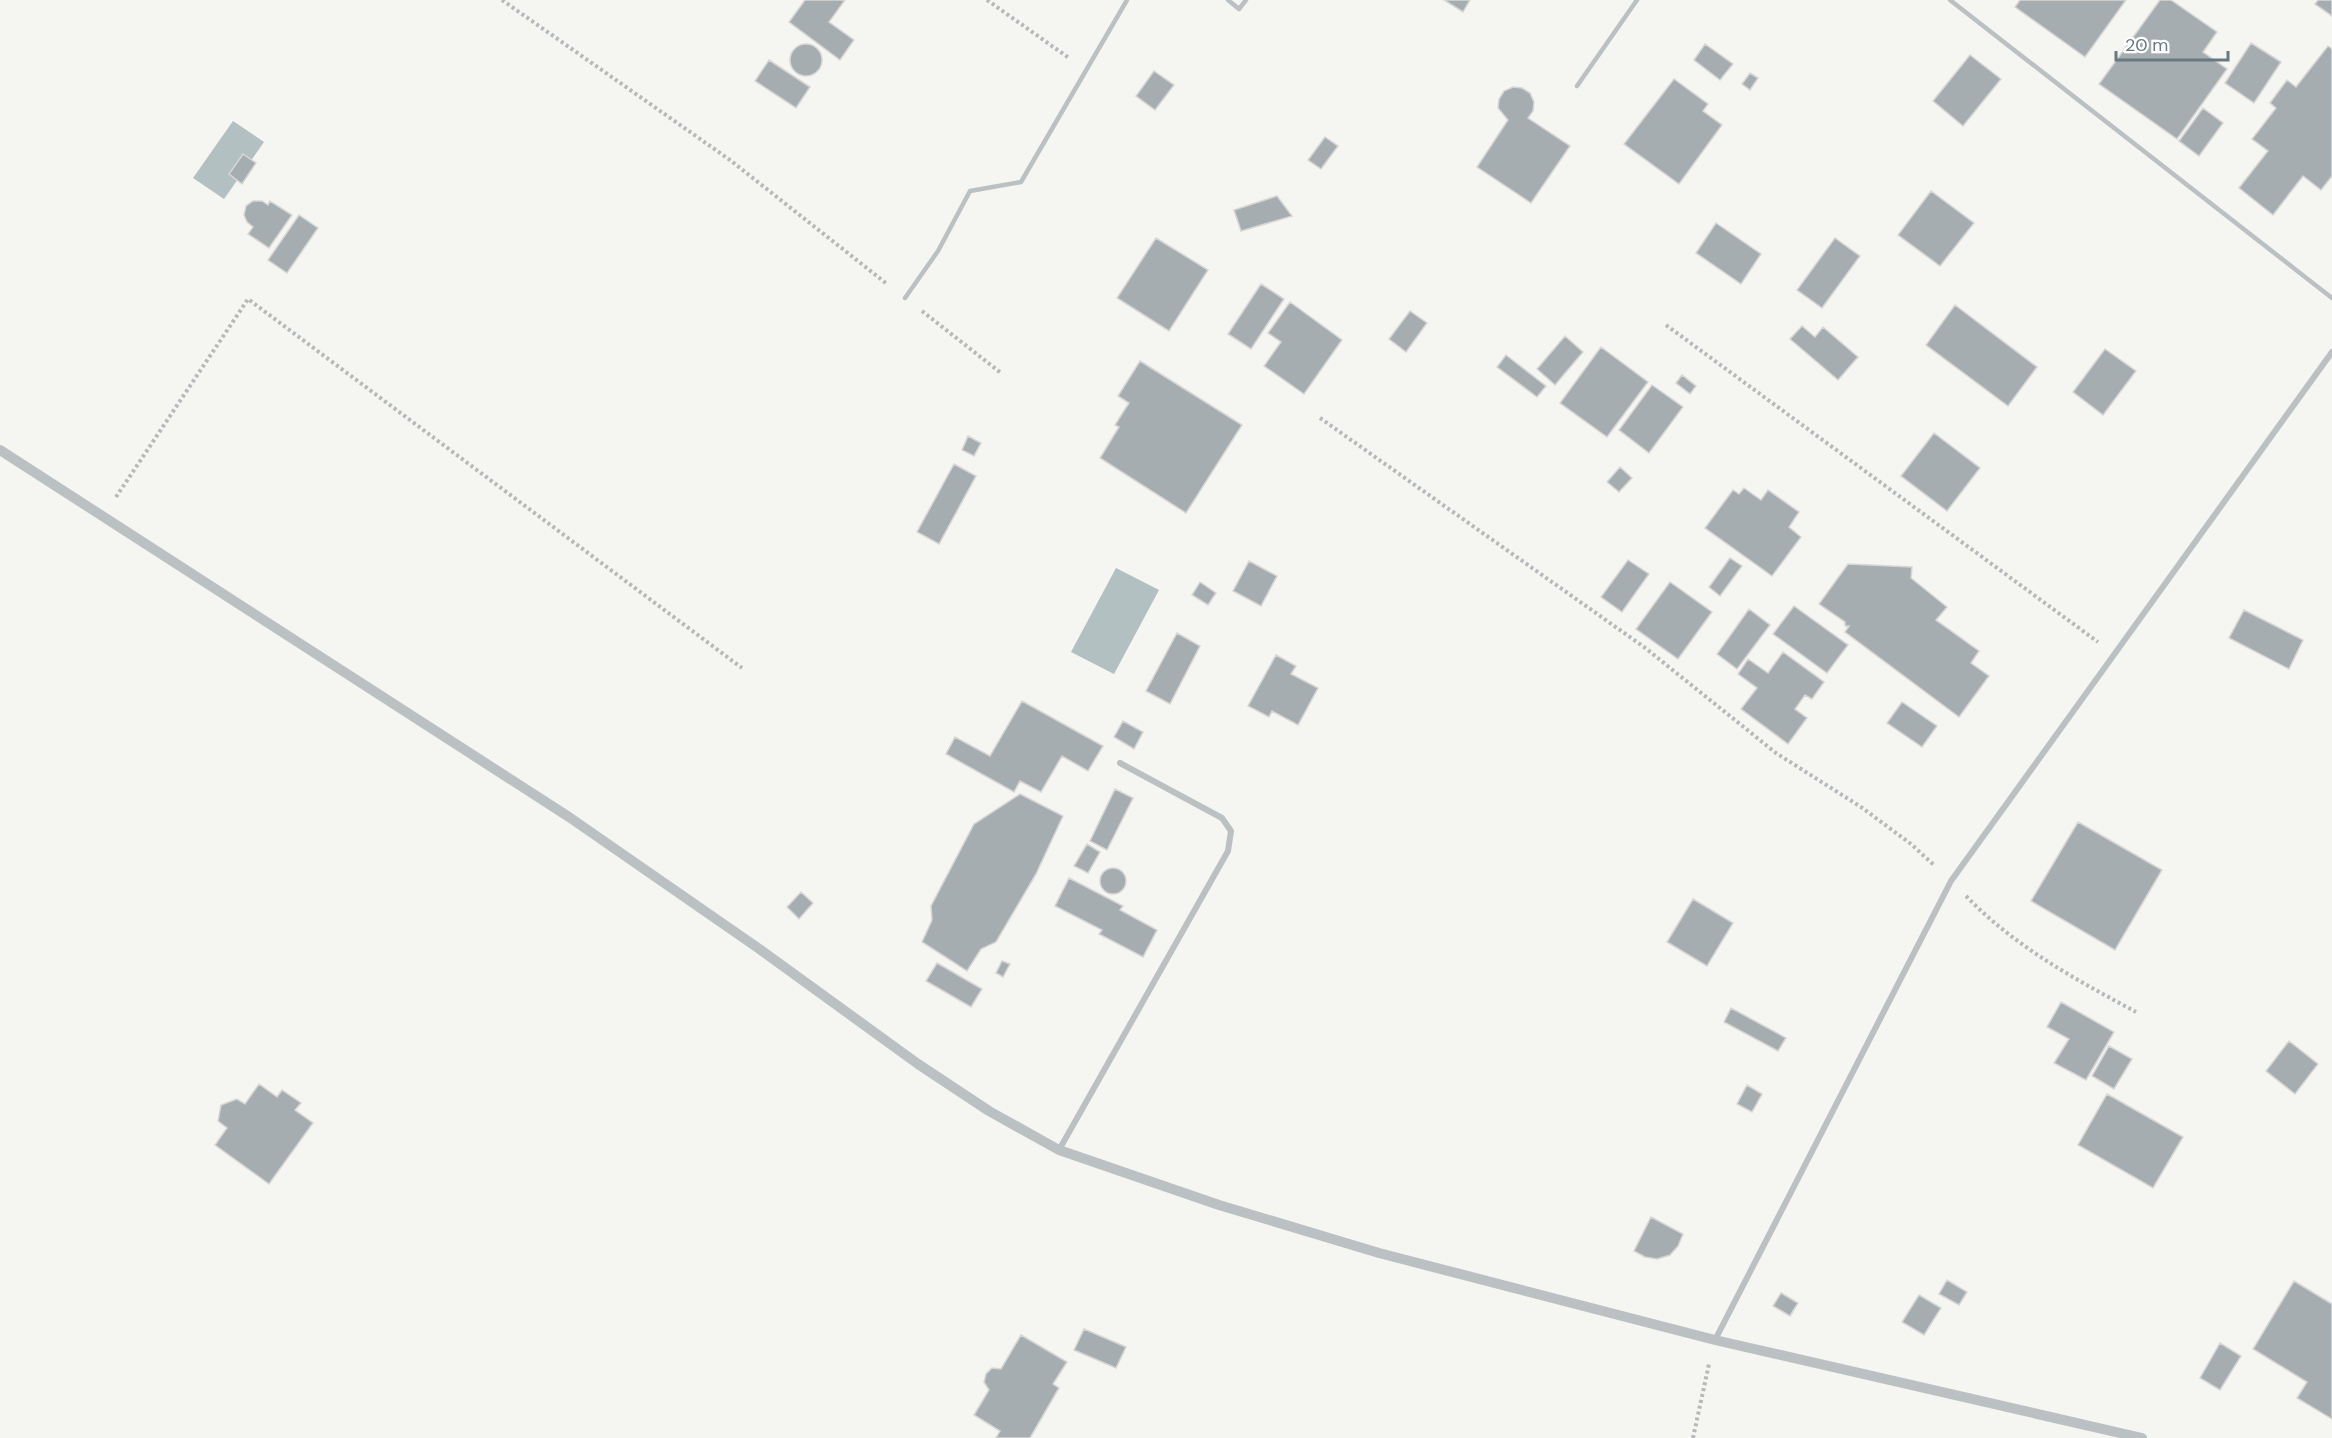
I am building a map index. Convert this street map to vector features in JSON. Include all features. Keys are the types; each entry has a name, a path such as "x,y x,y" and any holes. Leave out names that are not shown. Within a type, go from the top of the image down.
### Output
{"street":[{"path":"1715,1340 1951,880 2332,352"},
{"path":"0,450 569,817 758,948 918,1064 989,1111 1059,1150 1219,1205 1379,1253 1715,1340 2142,1438"},
{"path":"1059,1150 1228,851 1231,831 1222,818 1120,763"}],"lane":[{"path":"905,298 938,251 970,191 1021,182 1127,0"},
{"path":"1228,0 1239,9 1245,0"},
{"path":"1577,86 1637,0"},
{"path":"1950,0 2332,298"}],"path":[{"path":"502,0 730,160 1001,373"},
{"path":"987,0 1086,70"},
{"path":"103,518 248,299 742,668"},
{"path":"1666,325 2116,654"},
{"path":"1320,418 1644,647 1776,753 1861,807 1911,844 1951,880 1994,925 2060,971 2136,1012"},
{"path":"1693,1438 1715,1340"}],"shaded area":[{"path":"233,121 264,142 224,199 193,178"},
{"path":"1116,568 1159,590 1114,674 1071,652"}],"building":[{"path":"805,0 845,0 829,22 854,40 840,60 789,22"},
{"path":"1444,0 1470,0 1463,12"},
{"path":"2020,0 2126,0 2085,57 2015,7"},
{"path":"2160,0 2171,0 2217,32 2203,52 2227,69 2177,139 2099,84"},
{"path":"2318,0 2332,0 2332,16 2315,4"},
{"path":"2251,43 2281,62 2254,103 2225,83"},
{"path":"806,44 817,49 822,60 817,71 806,76 795,71 790,60 795,49"},
{"path":"1705,44 1733,64 1720,80 1694,60"},
{"path":"2328,46 2332,49 2332,176 2321,190 2303,176 2273,215 2239,188 2268,151 2252,139 2276,108 2270,103 2287,80 2296,87"},
{"path":"1970,55 2001,79 1963,126 1933,101"},
{"path":"769,60 810,87 796,108 755,81"},
{"path":"1154,71 1174,85 1155,110 1136,96"},
{"path":"1750,73 1758,78 1750,90 1742,84"},
{"path":"1674,79 1708,104 1703,111 1722,125 1679,184 1624,144"},
{"path":"1513,87 1522,88 1530,93 1534,102 1533,111 1528,118 1570,146 1531,203 1477,167 1508,120 1498,108 1499,99 1504,91"},
{"path":"2203,108 2223,123 2199,156 2179,141"},
{"path":"1325,137 1338,146 1321,169 1308,160"},
{"path":"243,154 256,163 242,184 229,174"},
{"path":"1931,191 1974,223 1940,266 1898,235"},
{"path":"1277,196 1292,216 1241,231 1234,210"},
{"path":"253,201 262,201 268,205 270,201 292,215 269,248 248,234 253,227 244,215 246,206"},
{"path":"299,215 318,228 287,273 268,260"},
{"path":"1716,223 1761,254 1741,284 1696,253"},
{"path":"1156,238 1208,270 1169,331 1117,298"},
{"path":"1835,238 1860,256 1822,308 1797,290"},
{"path":"1261,284 1284,299 1251,349 1228,334"},
{"path":"1290,302 1342,340 1304,394 1264,366 1281,342 1268,333"},
{"path":"1955,305 2037,367 2008,406 1926,345"},
{"path":"1410,311 1427,323 1406,352 1389,339"},
{"path":"1802,326 1815,337 1823,327 1858,357 1838,380 1790,339"},
{"path":"1565,336 1583,352 1555,385 1537,369"},
{"path":"1601,347 1648,382 1607,437 1560,403"},
{"path":"2105,349 2136,371 2103,415 2073,392"},
{"path":"1506,355 1546,386 1537,397 1497,367"},
{"path":"1140,361 1242,425 1186,513 1100,458 1119,427 1115,425 1129,403 1118,396"},
{"path":"1682,375 1696,386 1690,394 1676,383"},
{"path":"1652,385 1683,407 1649,453 1619,430"},
{"path":"1934,433 1980,468 1947,511 1901,476"},
{"path":"968,436 981,443 974,456 962,450"},
{"path":"954,464 976,476 939,544 917,532"},
{"path":"1620,467 1632,478 1619,492 1607,482"},
{"path":"1744,488 1761,500 1768,490 1799,512 1789,527 1801,537 1772,576 1705,528 1733,490 1739,494"},
{"path":"1730,558 1742,566 1720,596 1709,587"},
{"path":"1628,560 1649,574 1622,612 1601,597"},
{"path":"1249,561 1277,576 1261,606 1233,591"},
{"path":"1848,564 1912,567 1911,578 1947,607 1936,620 1979,651 1971,663 1989,676 1959,717 1845,632 1849,626 1845,626 1845,622 1819,604"},
{"path":"1200,582 1216,593 1208,605 1192,595"},
{"path":"1670,582 1712,612 1678,659 1636,629"},
{"path":"1794,606 1848,645 1827,673 1773,634"},
{"path":"1749,609 1770,625 1737,669 1717,654"},
{"path":"2244,610 2303,640 2289,669 2229,638"},
{"path":"1177,633 1200,646 1170,704 1146,691"},
{"path":"1783,652 1824,682 1812,699 1805,695 1795,709 1807,718 1788,744 1741,709 1757,688 1738,674 1748,659 1768,673"},
{"path":"1276,655 1296,666 1291,674 1318,688 1298,725 1272,711 1269,717 1248,706"},
{"path":"1022,701 1103,746 1088,771 1062,756 1041,792 1020,781 1014,792 946,754 955,737 990,756"},
{"path":"1902,702 1937,726 1922,747 1887,723"},
{"path":"1123,721 1143,732 1134,749 1114,737"},
{"path":"1115,789 1133,798 1107,850 1090,841"},
{"path":"1020,794 1063,816 1036,874 996,942 981,949 967,971 922,942 932,920 931,906 974,824"},
{"path":"2078,822 2162,870 2115,950 2031,901"},
{"path":"1087,844 1100,852 1088,873 1074,866"},
{"path":"1113,868 1122,872 1126,881 1122,890 1113,894 1104,890 1100,881 1104,872"},
{"path":"1069,878 1123,906 1120,910 1157,930 1143,957 1099,934 1102,930 1055,906"},
{"path":"801,892 813,903 799,919 787,907"},
{"path":"1693,899 1733,923 1707,966 1667,942"},
{"path":"1002,961 1010,964 1003,977 996,973"},
{"path":"937,963 982,989 971,1007 926,981"},
{"path":"2061,1002 2114,1032 2086,1080 2054,1063 2069,1039 2047,1027"},
{"path":"1731,1008 1786,1038 1778,1051 1724,1022"},
{"path":"2289,1041 2318,1064 2295,1094 2266,1071"},
{"path":"2109,1046 2132,1059 2114,1089 2092,1076"},
{"path":"259,1084 277,1097 282,1090 301,1103 295,1110 313,1123 269,1184 215,1145 227,1128 218,1121 221,1105 237,1099 245,1104"},
{"path":"1747,1085 1762,1094 1752,1112 1737,1104"},
{"path":"2107,1094 2183,1137 2153,1188 2078,1145"},
{"path":"1651,1217 1683,1234 1678,1246 1670,1255 1657,1259 1645,1257 1634,1251"},
{"path":"1947,1280 1967,1292 1959,1305 1939,1294"},
{"path":"2294,1281 2332,1304 2332,1419 2297,1398 2307,1382 2253,1349"},
{"path":"1781,1293 1798,1303 1790,1316 1773,1306"},
{"path":"1919,1295 1941,1308 1924,1335 1902,1322"},
{"path":"1084,1329 1126,1347 1116,1368 1074,1350"},
{"path":"1021,1335 1067,1362 1053,1384 1059,1388 1030,1438 996,1438 1000,1431 974,1415 989,1390 984,1382 986,1374 992,1368 1001,1369"},
{"path":"2220,1343 2241,1356 2220,1390 2200,1378"}]}
